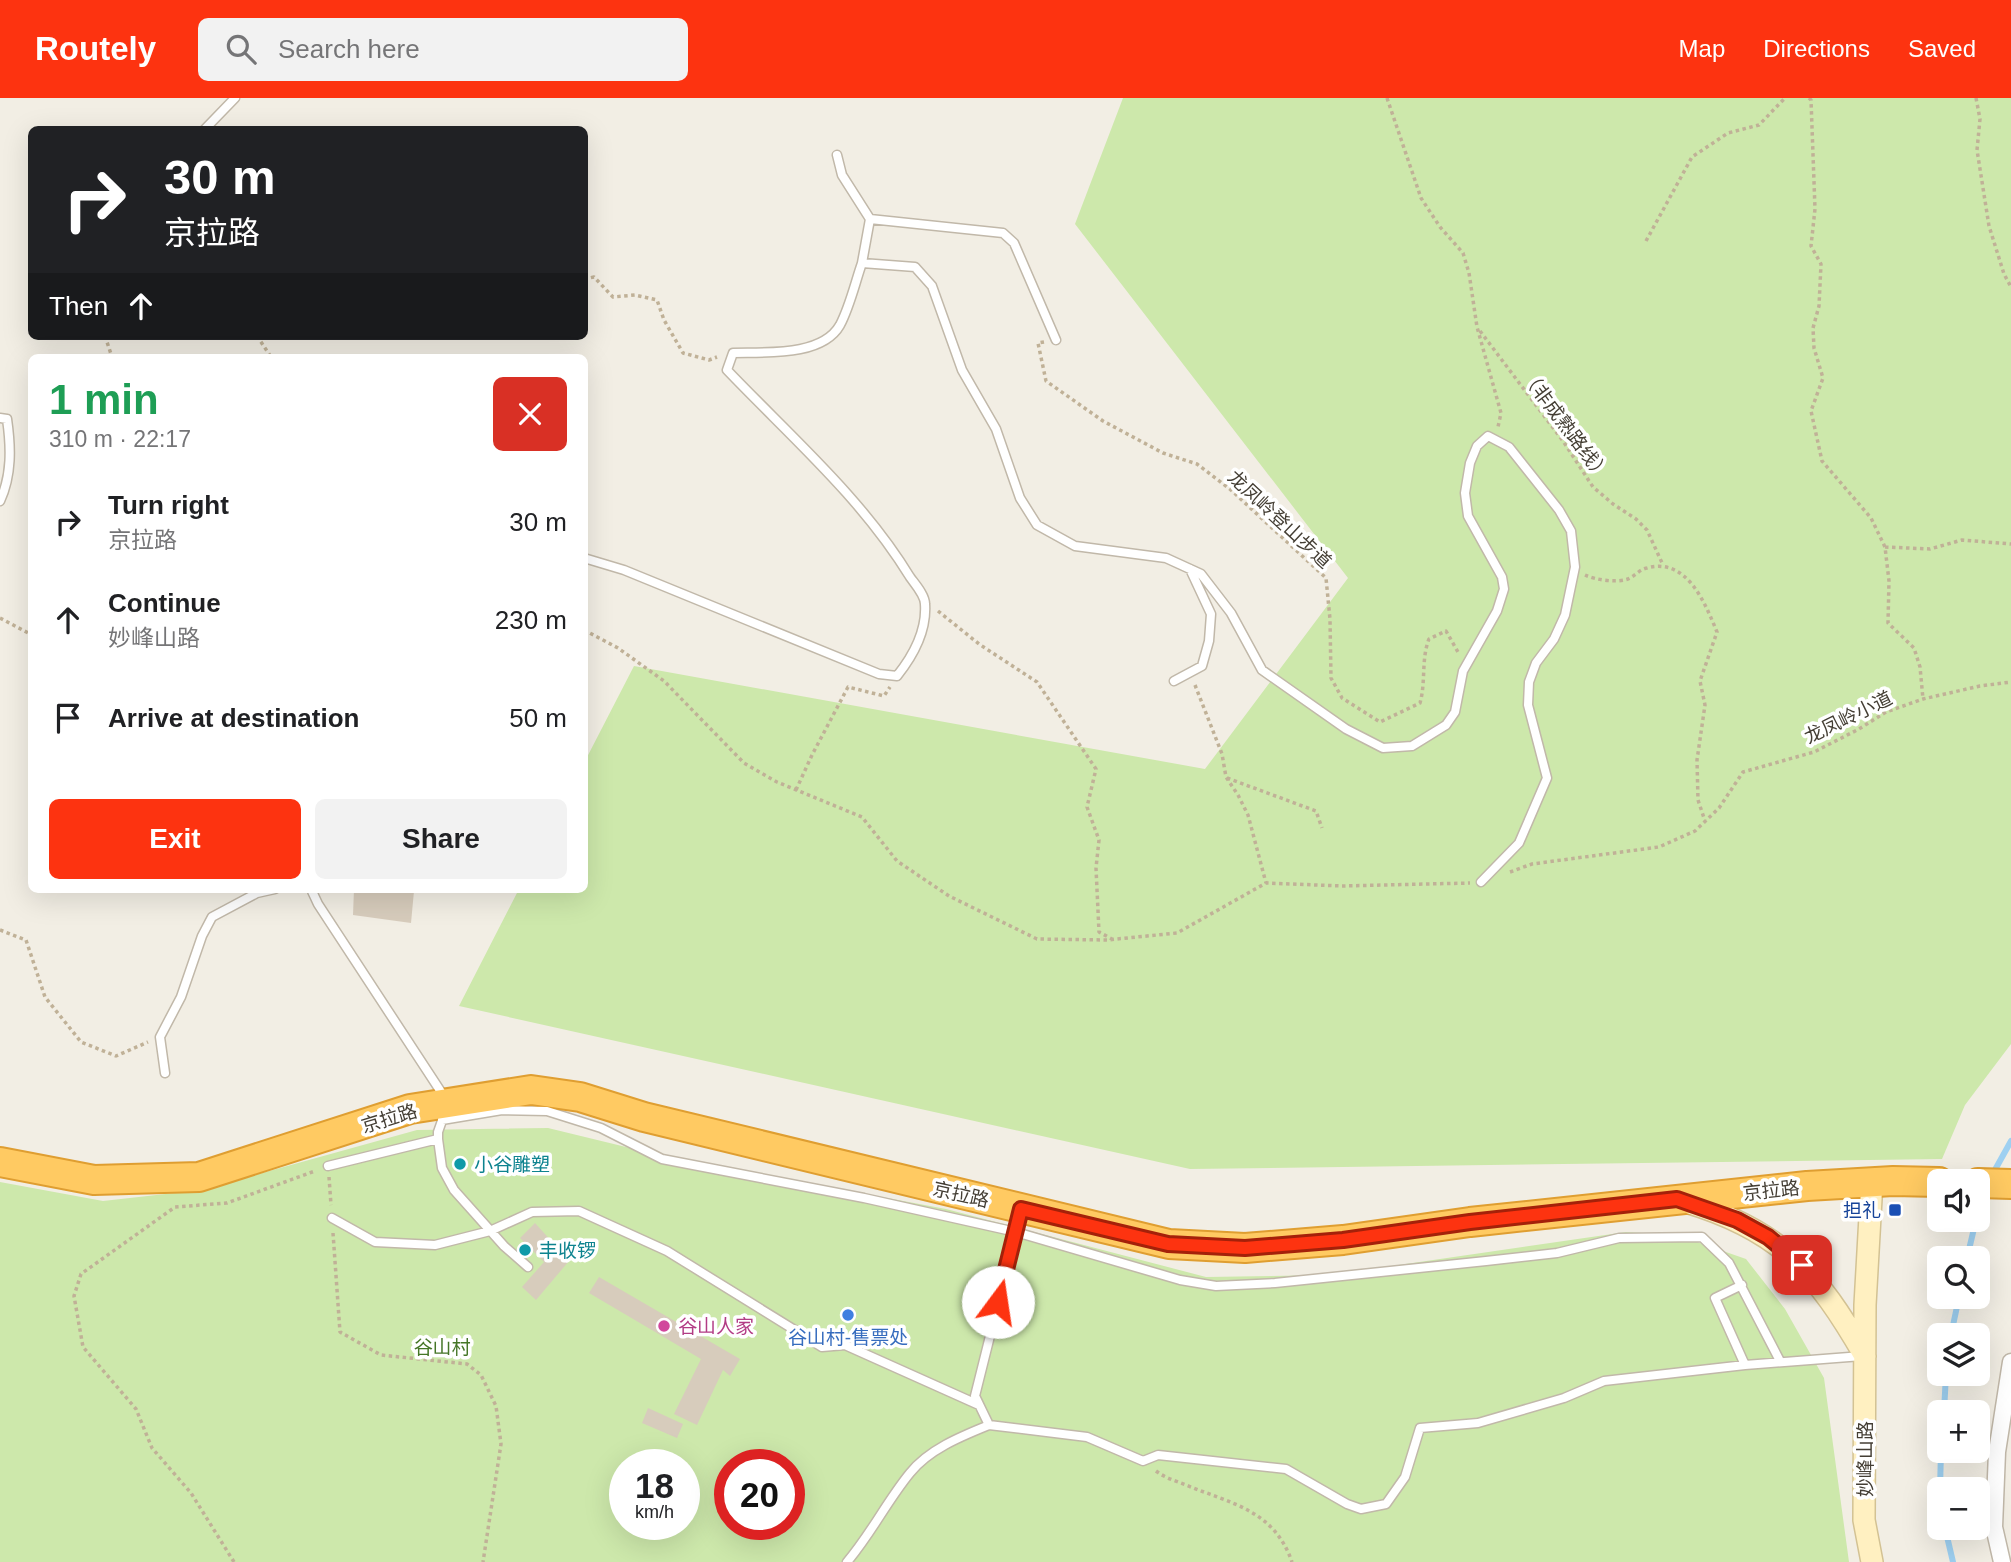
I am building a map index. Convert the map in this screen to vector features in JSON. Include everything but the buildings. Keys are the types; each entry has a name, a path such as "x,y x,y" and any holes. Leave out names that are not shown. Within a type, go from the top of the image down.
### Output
{"highway":[{"name":"京拉路","path":"0,1162 94,1180 199,1177 410,1109 446,1111 531,1090 580,1097 644,1118 1018,1220 1168,1244 1245,1248 1343,1240 1470,1222 1677,1199 1883,1181 1927,1182"},
{"path":"1990,1183 2011,1184"}],"street":[{"name":"妙峰山路","path":"1872,1562 1864,1520 1865,1305 1883,1181"},
{"path":"1677,1199 1737,1220 1768,1237 1791,1254 1826,1292 1865,1356"},
{"path":"2002,1562 1994,1527 1997,1452 2011,1362"}],"lane":[{"path":"208,126 236,98"},
{"path":"588,559 624,570 879,674 897,676 911,659 922,632 926,601 899,558 844,488 727,370 733,353 789,352 820,342 839,327 862,263 870,219 842,174 836,155"},
{"path":"870,219 1003,233 1014,243 1056,340"},
{"path":"862,263 915,267 932,286 962,370 996,429 1020,498 1037,524 1075,545 1166,558 1201,574 1231,614 1262,670 1346,729 1383,748 1412,746 1446,724 1455,712 1463,671 1497,611 1504,589 1502,577 1468,516 1465,492 1470,463 1477,446 1488,436 1509,447 1559,510 1571,531 1575,567 1565,615 1554,639 1536,663 1530,682 1528,705 1546,778 1519,843 1481,882"},
{"path":"0,418 7,419 10,439 9,483 0,501"},
{"path":"0,442 10,439"},
{"path":"1174,681 1202,666 1209,642 1211,614 1190,569"},
{"path":"165,1073 160,1037 181,997 202,936 212,917 257,893"},
{"path":"313,893 446,1111 438,1139 442,1168 454,1190 490,1231 528,1267"},
{"path":"328,1166 438,1139"},
{"path":"332,1218 375,1242 435,1245 490,1231 532,1212 579,1210 667,1251 822,1347 845,1345 979,1405"},
{"path":"989,1425 975,1396 1018,1220 1180,1280 1216,1286 1275,1283 1486,1262 1557,1253 1619,1238 1702,1237 1729,1264 1780,1361"},
{"path":"1742,1285 1715,1298 1745,1365"},
{"path":"847,1562 862,1545 912,1471 951,1440 989,1425 1087,1437 1143,1461 1158,1455 1286,1469 1361,1510 1386,1504 1405,1477 1420,1428 1478,1423 1564,1398 1604,1381 1780,1361 1865,1356"}],"path":[{"path":"1387,98 1421,198 1440,227 1463,253 1469,273 1477,327 1501,413 1495,439"},
{"path":"1646,241 1692,157 1728,133 1759,125 1785,98"},
{"path":"1810,98 1815,209 1811,246 1821,264 1819,306 1813,328 1814,348 1823,378 1811,411 1822,461 1871,519 1885,547 1889,581 1888,623 1914,648 1920,667 1923,699"},
{"path":"1976,98 1980,119 1977,150 1989,226 2004,274 2011,287"},
{"path":"588,278 594,277 613,297 635,295 657,300 664,320 683,354 709,360 733,353"},
{"name":"（非成熟路线）","path":"1477,327 1563,441 1593,487 1647,530 1663,566"},
{"name":"龙凤岭登山步道","path":"1056,340 1038,343 1046,381 1103,421 1163,453 1197,464 1231,490 1325,578 1331,618 1331,678 1342,698 1380,722 1420,703 1424,689 1424,650 1429,639 1446,631 1456,646 1463,671"},
{"path":"1885,547 1930,549 1962,540 2011,544"},
{"path":"1575,567 1588,577 1606,580 1627,579 1645,568 1663,566 1686,576 1704,601 1717,632 1700,681 1705,705 1698,760 1698,800 1705,821"},
{"path":"926,601 979,644 1037,682 1096,769 1087,807 1099,840 1096,868 1099,932 1113,940"},
{"path":"0,618 28,633"},
{"path":"588,632 618,648 664,681 744,763 777,782 862,817 897,861 949,896 1037,939 1113,940 1177,933 1266,883 1342,886 1481,882"},
{"path":"1190,673 1222,754 1226,778 1248,815 1266,883"},
{"path":"796,790 848,687 884,696 897,676"},
{"name":"龙凤岭小道","path":"1481,882 1532,864 1659,847 1695,831 1719,808 1743,772 1814,752 1885,712 1923,699 1980,685 2011,682"},
{"path":"1226,778 1316,811 1322,828"},
{"path":"0,930 26,940 45,997 81,1042 116,1056 160,1037"},
{"path":"234,1562 191,1493 152,1448 136,1409 83,1347 74,1296 81,1273 175,1207 227,1203 328,1166 340,1332 381,1355 467,1364 481,1375 496,1406 501,1444 483,1562"},
{"path":"1143,1461 1160,1474 1260,1515 1287,1546 1292,1562"}],"green space":[{"path":"1123,98 2011,98 2011,1044 1965,1105 1942,1159 1190,1169 459,1006 517,893 588,893 588,755 634,666 1205,769 1348,578 1075,224"},
{"name":"谷山村","path":"548,1128 663,1156 946,1209 1206,1277 1330,1275 1626,1232 1677,1235 1746,1259 1785,1309 1824,1378 1849,1562 0,1562 0,1182 103,1201 201,1190 417,1130"}],"waterway":[{"path":"1991,1177 2011,1141"},
{"path":"1970,1246 1973,1232"},
{"path":"1954,1323 1956,1309"},
{"path":"1945,1386 1945,1400"},
{"path":"1940,1477 1941,1463"},
{"path":"1948,1540 1953,1562"}],"place":[{"name":"小谷雕塑","path":"460,1164"},
{"name":"担礼","path":"1895,1210"},
{"name":"丰收锣","path":"525,1250"},
{"name":"谷山村-售票处","path":"848,1315"},
{"name":"谷山人家","path":"664,1326"}],"route":[{"path":"998,1302 1021,1209 1168,1244 1245,1248 1343,1240 1470,1222 1677,1199 1737,1220 1768,1237 1802,1265"}]}
